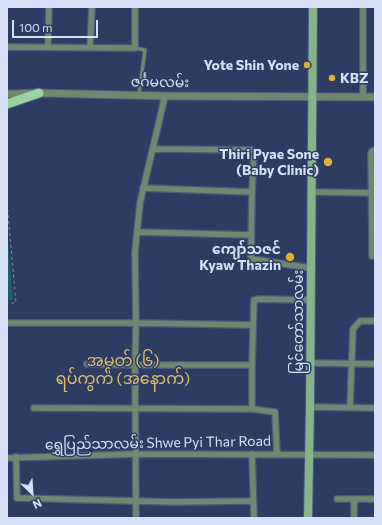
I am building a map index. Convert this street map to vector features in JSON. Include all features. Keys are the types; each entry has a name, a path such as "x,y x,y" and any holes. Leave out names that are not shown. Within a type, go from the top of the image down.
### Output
{"main road":[{"name":"မြင်တော်သာလမ်း","path":"308,518 313,7"},
{"path":"7,104 39,93"}],"street":[{"path":"48,47 49,7"},
{"path":"90,47 92,7"},
{"path":"7,47 135,48 135,7"},
{"path":"363,7 363,97"},
{"name":"ဇင်္ဂမလမ်း","path":"7,94 39,93 165,96 375,97"},
{"path":"136,518 135,252 140,203 165,96"},
{"path":"153,149 252,150 254,152 251,258 311,268"},
{"path":"372,256 374,237 371,154 372,151 375,150"},
{"path":"143,188 252,192"},
{"path":"311,192 373,193"},
{"path":"137,232 251,235"},
{"path":"252,409 254,300 311,300"},
{"path":"350,407 353,329 360,321 375,321"},
{"path":"7,323 253,325"},
{"path":"310,363 375,364"},
{"path":"87,364 252,365"},
{"path":"310,407 375,408"},
{"path":"34,408 252,409 275,412 277,454"},
{"name":"ရွှေပြည်သာလမ်း Shwe Pyi Thar Road","path":"7,458 136,454 375,455"},
{"path":"252,454 254,518"},
{"path":"16,457 17,498 136,501 253,501"},
{"path":"337,499 375,499"},
{"path":"354,499 354,518"}],"lane":[{"path":"135,48 145,50 139,95"}],"path":[{"path":"7,203 16,302 7,303"}],"shaded area":[{"path":"7,231 13,300 7,300"}],"place":[{"name":"Yote Shin Yone","path":"307,65"},
{"name":"KBZ","path":"332,78"},
{"name":"Thiri Pyae Sone (Baby Clinic)","path":"328,162"},
{"name":"ကျော်သဇင် Kyaw Thazin","path":"290,257"}],"district":[{"name":"အမှတ် (၆) ရပ်ကွက် (အနောက်)","path":"123,370"}]}
